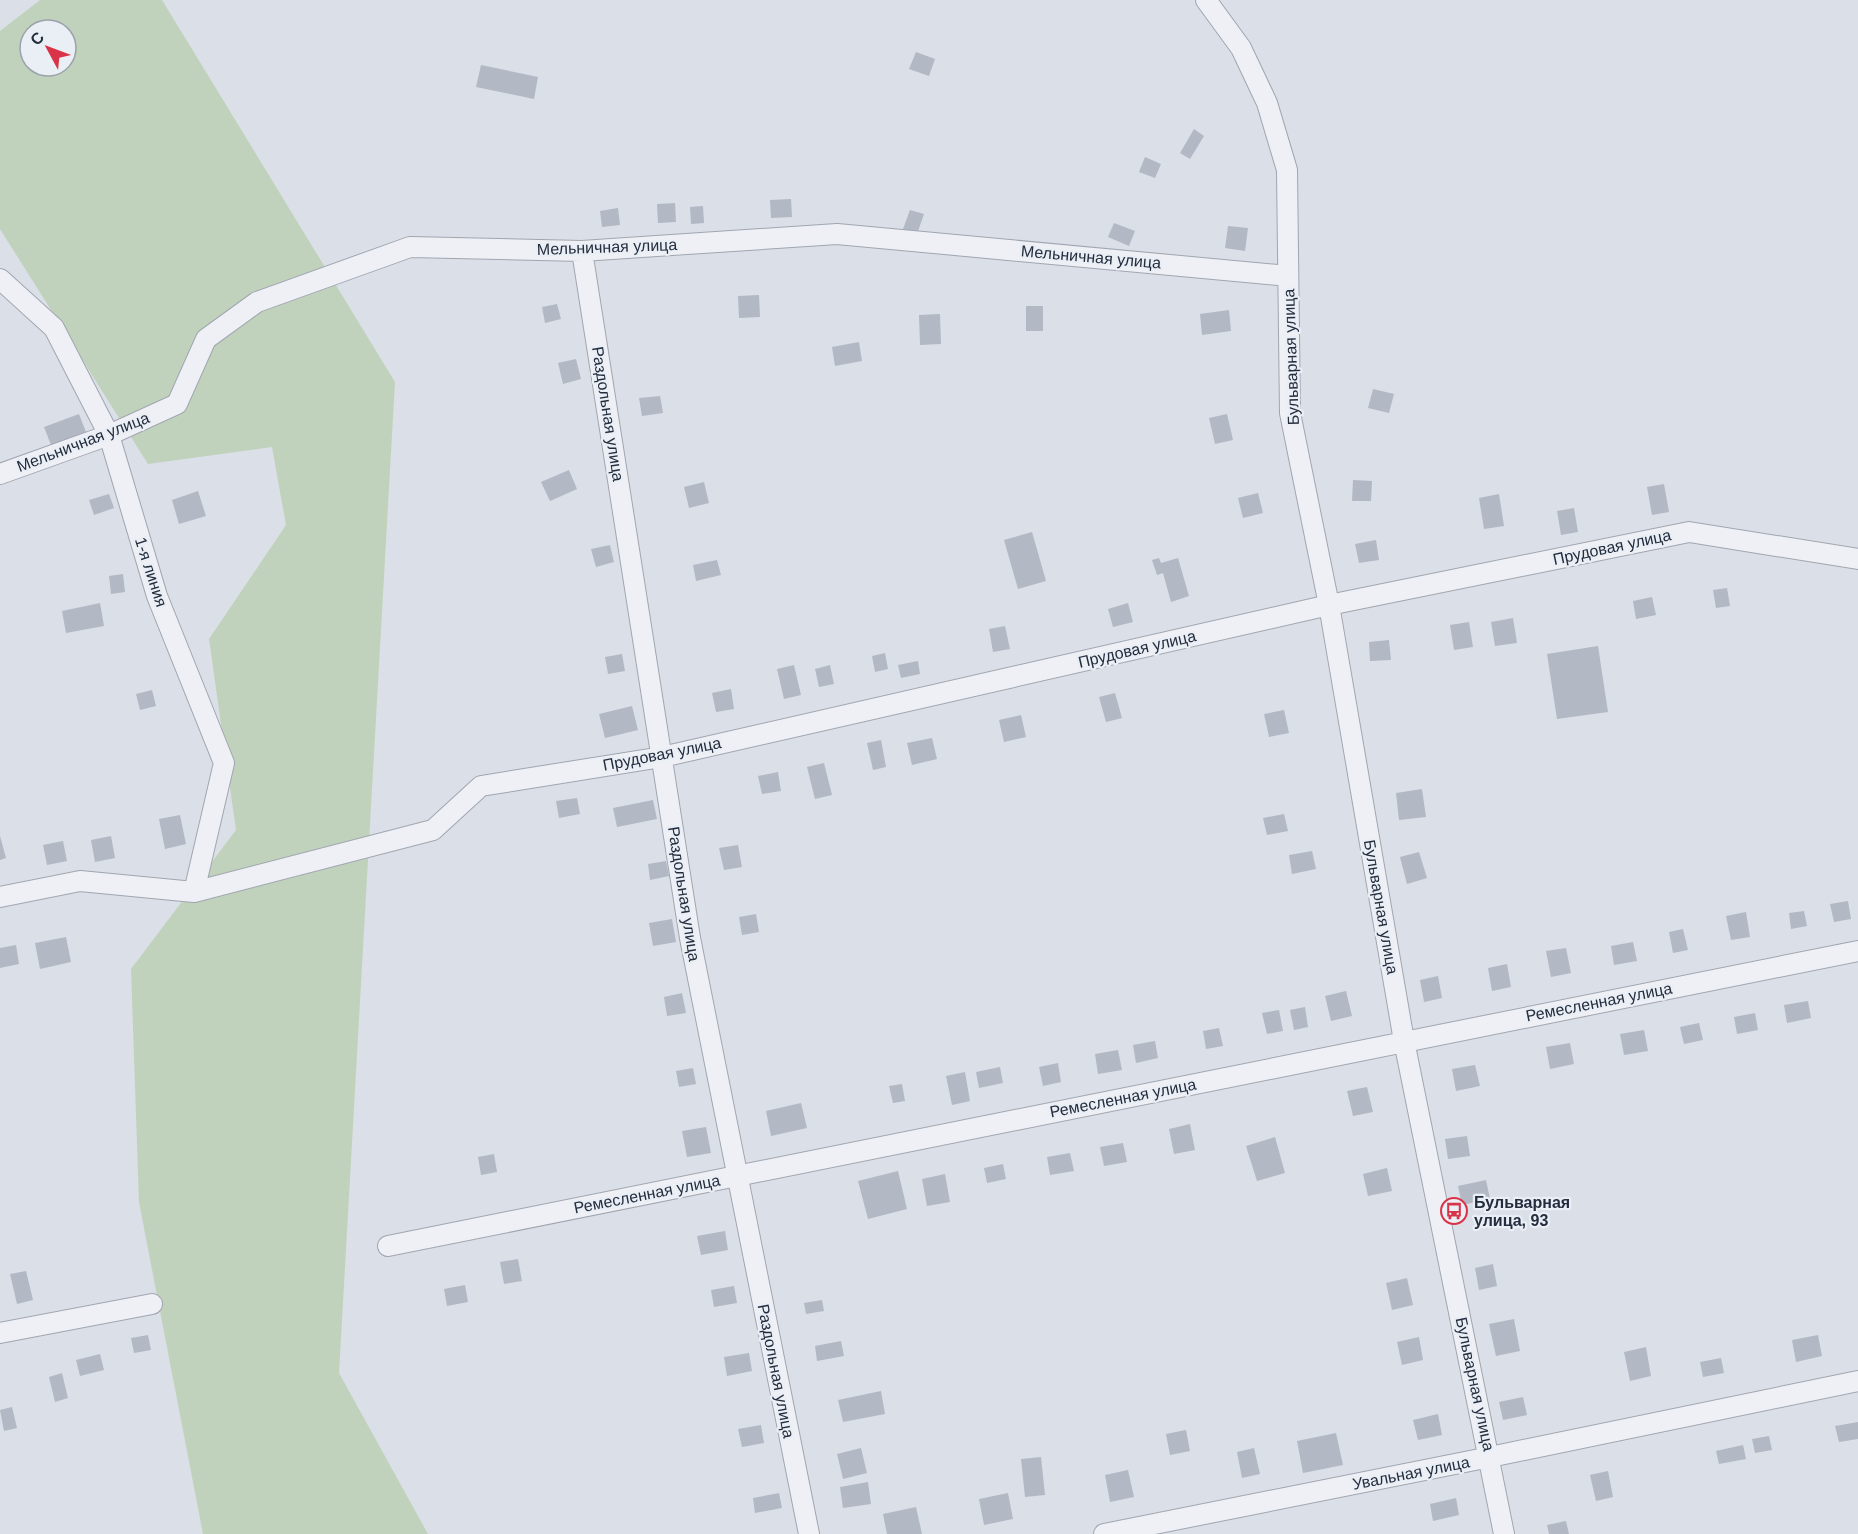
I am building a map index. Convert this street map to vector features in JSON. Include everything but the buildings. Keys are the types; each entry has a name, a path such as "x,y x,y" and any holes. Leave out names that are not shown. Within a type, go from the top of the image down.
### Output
{"street":[{"name":"Бульварная улица","path":"1206,0 1241,48 1267,103 1287,170 1290,413 1329,605 1404,1041 1504,1534"},
{"name":"Мельничная улица","path":"0,474 109,435 177,404 206,339 257,302 410,247 582,251 837,234 1288,276"},
{"name":"Раздольная улица","path":"582,251 690,938 809,1534"},
{"name":"1-я линия","path":"0,279 54,328 109,435 157,596 224,763 194,892"},
{"name":"Прудовая улица","path":"194,892 433,830 481,786 662,756 1329,605 1689,532 1858,559"},
{"path":"0,897 80,881 194,892"},
{"name":"Ремесленная улица","path":"388,1246 1858,951"},
{"path":"0,1333 152,1304"},
{"name":"Увальная улица","path":"1104,1534 1858,1381"}],"green space":[{"path":"40,0 162,0 395,382 339,1373 428,1534 203,1534 139,1202 131,969 236,830 209,639 286,525 272,447 148,464 0,229 0,31"}],"place":[{"name":"Бульварная улица, 93","path":"1454,1211"}]}
